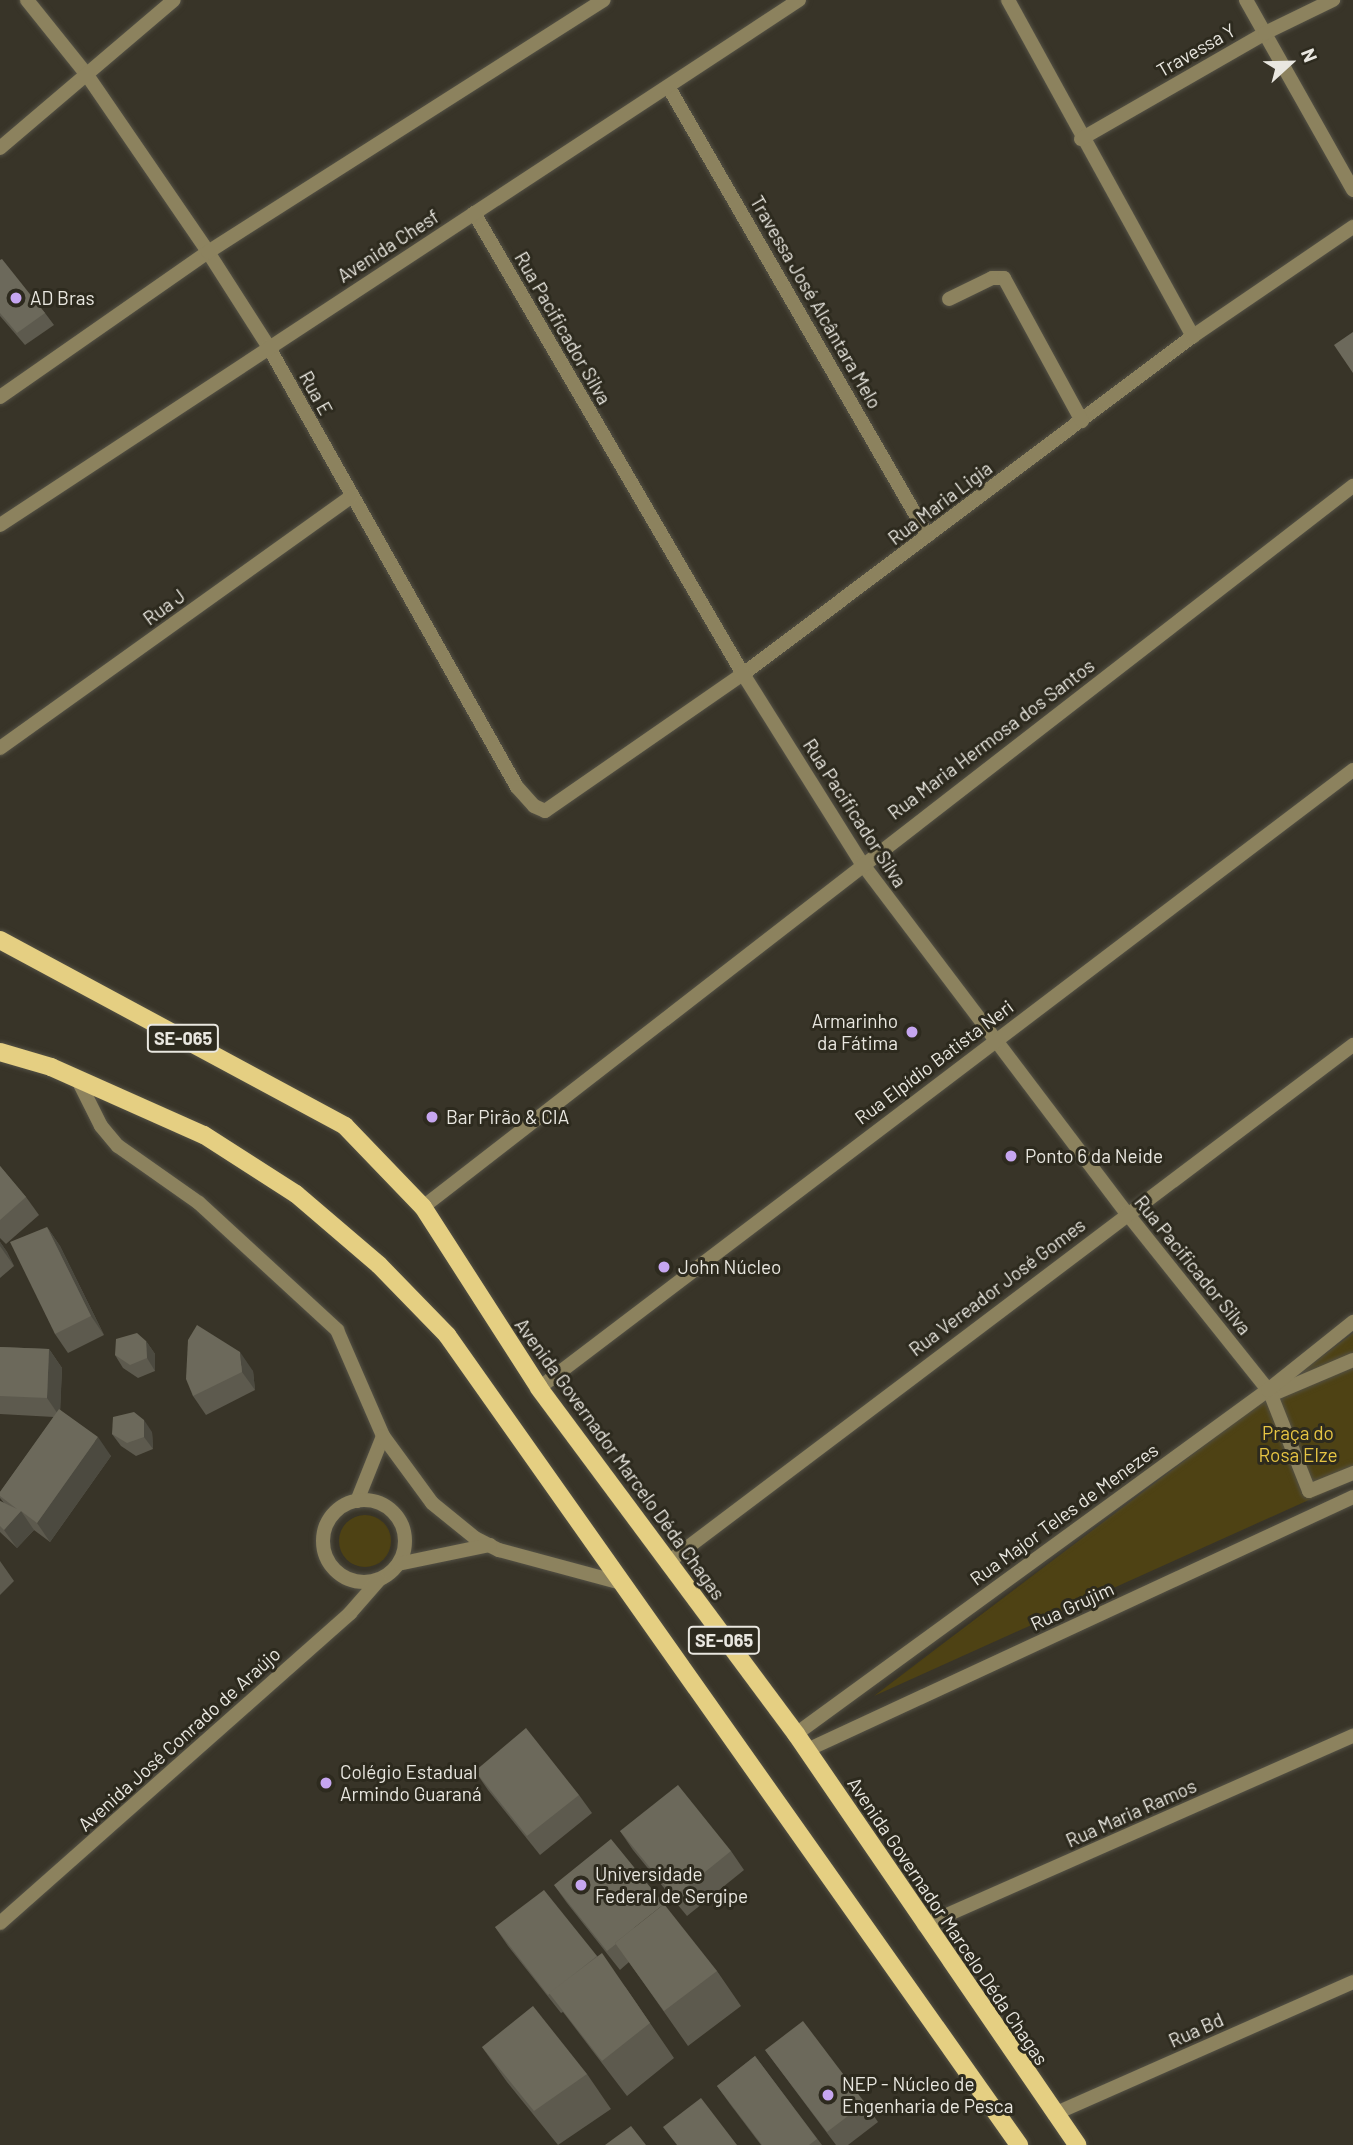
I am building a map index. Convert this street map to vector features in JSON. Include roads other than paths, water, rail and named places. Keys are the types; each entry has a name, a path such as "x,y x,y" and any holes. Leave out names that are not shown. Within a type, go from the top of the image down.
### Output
{"main road":[{"name":"Avenida Governador Marcelo Déda Chagas","path":"0,940 345,1126 423,1207 539,1388 796,1734 924,1925 1077,2145"},
{"name":"SE-065","path":"0,1052 78,1080 204,1135 296,1194 379,1265 447,1335 618,1582 1019,2145"}],"street":[{"name":"Rua E","path":"27,0 87,75 208,252 268,346 516,787 534,806 550,812"},
{"path":"0,148 174,0"},
{"path":"0,397 208,252 604,0"},
{"name":"Avenida Chesf","path":"0,525 268,346 669,88 799,0"},
{"path":"1008,0 1081,139 1193,336"},
{"path":"1246,0 1353,190"},
{"name":"Travessa Y","path":"1081,139 1265,33 1333,0"},
{"name":"Travessa José Alcântara Melo","path":"669,88 928,536"},
{"name":"Rua Pacificador Silva","path":"474,214 743,674 862,862 1126,1212 1268,1390"},
{"name":"Rua Maria Ligia","path":"550,812 743,674 1193,336 1353,227"},
{"path":"949,299 992,278 1004,278 1082,421"},
{"name":"Rua Maria Hermosa dos Santos","path":"423,1207 862,862 1353,486"},
{"name":"Rua J","path":"0,748 351,497"},
{"name":"Rua Elpídio Batista Neri","path":"539,1388 1353,770"},
{"name":"Rua Vereador José Gomes","path":"667,1563 1126,1212 1353,1045"},
{"path":"78,1080 101,1126 118,1146 199,1203 337,1330 383,1436 432,1503 451,1521 490,1545 618,1582"},
{"name":"Rua Major Teles de Menezes","path":"796,1734 1268,1390 1353,1322"},
{"path":"1353,1360 1271,1395 1309,1491 1353,1473"},
{"path":"358,1501 383,1436"},
{"name":"Rua Grujim","path":"807,1750 1353,1497"},
{"path":"398,1564 405,1539 396,1516 378,1504 358,1501 344,1505 326,1526 326,1554 342,1576 354,1581 379,1580 398,1564 490,1545"},
{"name":"Avenida José Conrado de Araújo","path":"0,1923 351,1613 379,1580"},
{"name":"Rua Maria Ramos","path":"924,1925 1353,1736"},
{"name":"Rua Bd","path":"1054,2114 1353,1982"}],"place":[{"name":"AD Bras","path":"16,298"},
{"name":"Armarinho da Fátima","path":"912,1032"},
{"name":"Bar Pirão & CIA","path":"432,1117"},
{"name":"Ponto 6 da Neide","path":"1011,1156"},
{"name":"John Núcleo","path":"664,1267"},
{"name":"Colégio Estadual Armindo Guaraná","path":"326,1783"},
{"name":"Universidade Federal de Sergipe","path":"581,1885"},
{"name":"NEP - Núcleo de Engenharia de Pesca","path":"828,2095"}],"park label":[{"name":"Praça do Rosa Elze","path":"1298,1444"}]}
